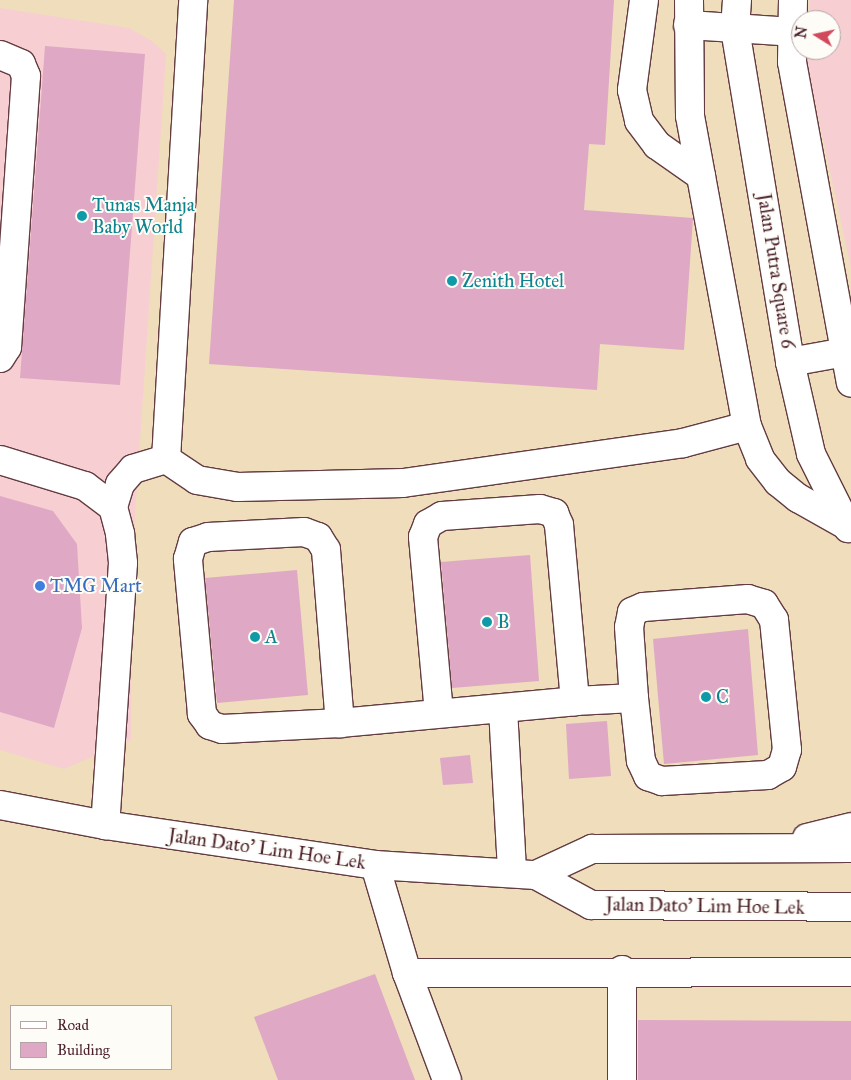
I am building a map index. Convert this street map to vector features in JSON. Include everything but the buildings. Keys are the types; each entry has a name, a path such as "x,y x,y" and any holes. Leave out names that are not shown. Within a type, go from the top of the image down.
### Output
{"street":[{"path":"166,458 193,0"},
{"path":"644,0 632,90 639,121 657,144 701,176"},
{"name":"Jalan Putra Square 6","path":"737,0 734,29 790,362 811,454 848,529"},
{"path":"791,32 734,29 689,13 690,116 747,426 760,459 778,482 798,498 848,529"},
{"path":"0,55 21,64 26,76 7,242 4,352"},
{"path":"792,60 847,352 851,383"},
{"path":"790,362 847,352"},
{"path":"166,458 197,480 238,487 403,483 683,443 747,426"},
{"path":"112,507 120,484 133,470 166,458"},
{"path":"0,460 85,486 112,507 120,534 123,563 105,825"},
{"path":"439,713 423,538 428,524 442,516 540,509 554,513 559,525 575,700"},
{"path":"340,723 326,550 318,537 304,532 208,536 194,542 188,559 202,714 210,725 222,729 340,723 503,709 575,700 634,698"},
{"path":"748,599 764,604 774,620 787,750 782,767 768,775 662,782 648,776 641,762 634,698 629,626 632,612 643,607 748,599"},
{"path":"503,709 524,874"},
{"name":"Jalan Dato' Lim Hoe Lek","path":"0,805 105,825 376,865 524,874 591,905 851,908"},
{"path":"762,849 851,827"},
{"name":"Jalan Dato' Lim Hoe Lek","path":"524,874 592,849 851,848"},
{"path":"376,865 407,973 447,1080"},
{"path":"407,973 622,970 851,972"},
{"path":"622,970 622,1080"}],"shaded area":[{"path":"810,0 851,0 851,268 806,60 841,60 841,10 809,10"},
{"path":"0,8 129,28 152,41 166,54 132,560 131,740 64,769 0,750"}],"place":[{"name":"Tunas Manja Baby World","path":"82,216"},
{"name":"Zenith Hotel","path":"452,281"},
{"name":"TMG Mart","path":"40,586"},
{"name":"B","path":"487,622"},
{"name":"A","path":"255,637"},
{"name":"C","path":"706,697"}]}
